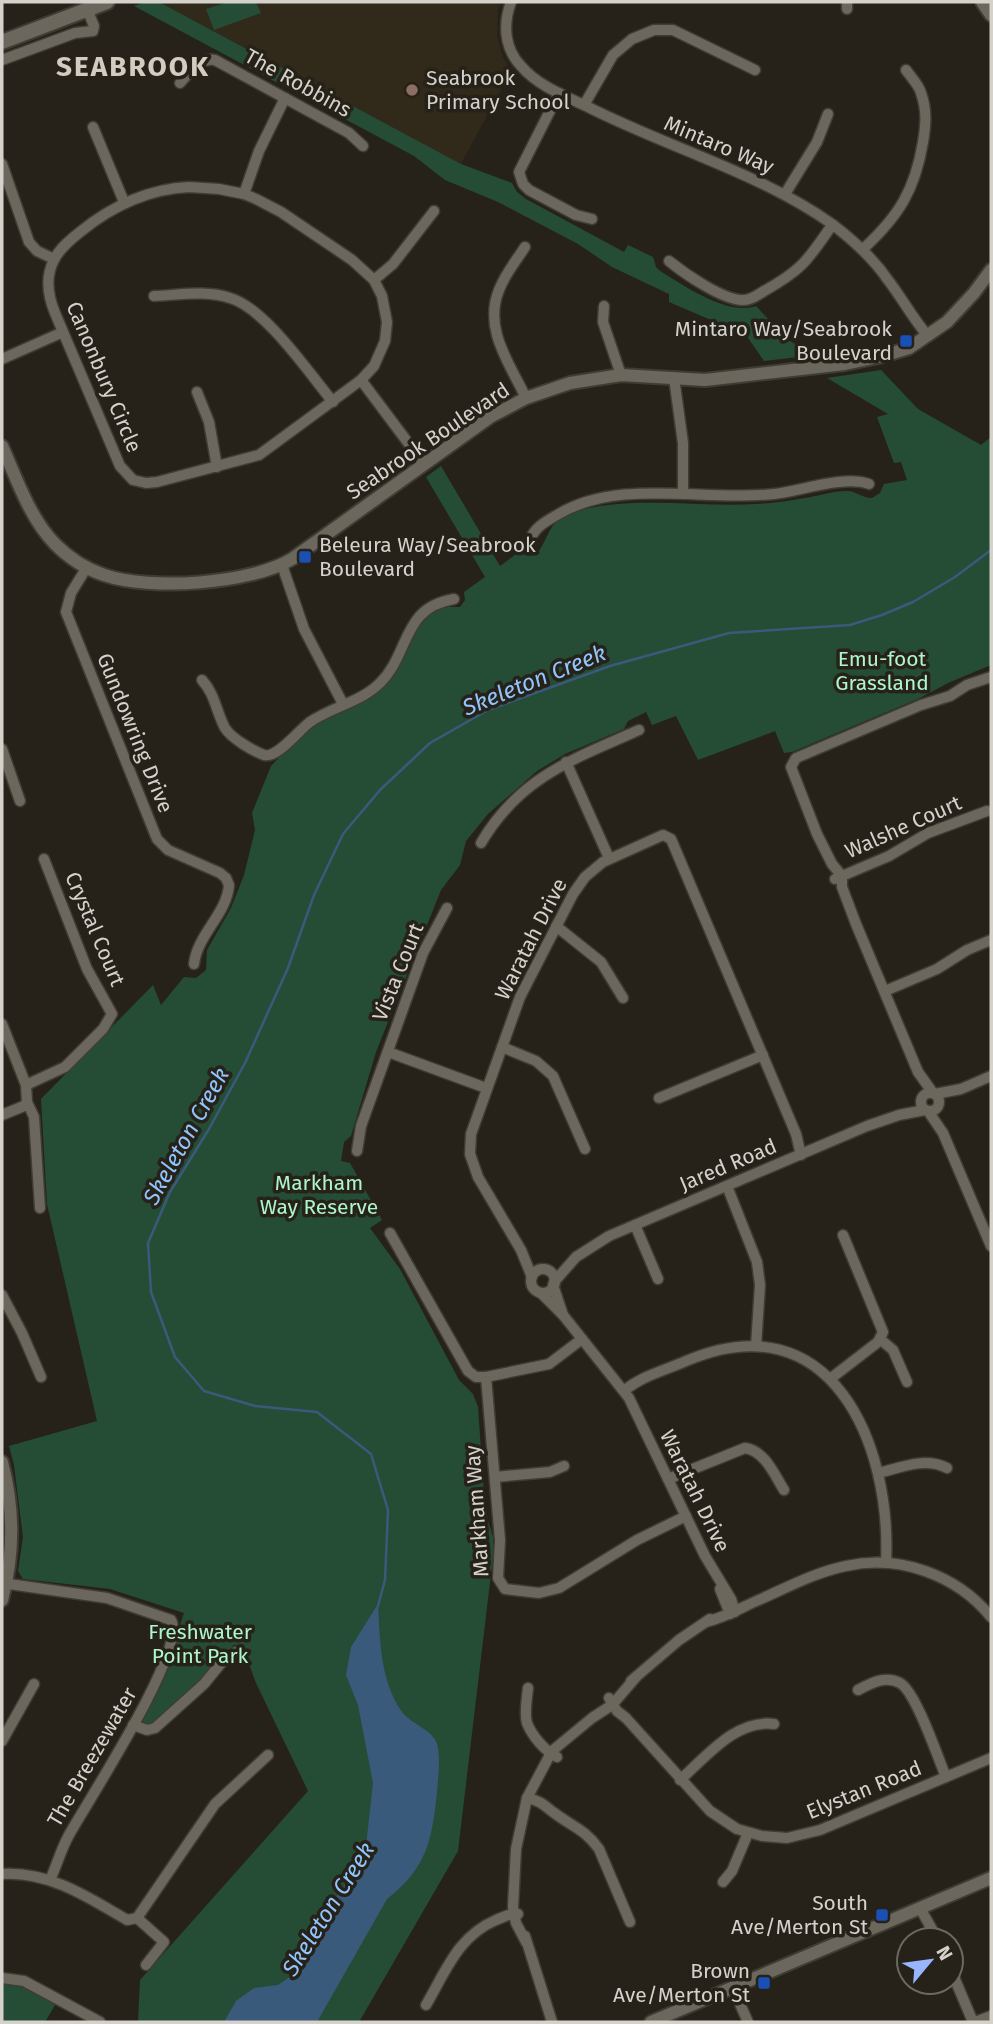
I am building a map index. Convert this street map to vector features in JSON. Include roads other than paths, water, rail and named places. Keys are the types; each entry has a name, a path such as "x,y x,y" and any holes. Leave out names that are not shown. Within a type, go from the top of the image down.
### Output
{"main road":[{"path":"2,43 107,2"}],"street":[{"name":"Mintaro Way","path":"510,2 506,38 516,60 529,75 630,129 785,194 863,249 928,336"},
{"path":"982,2 991,15"},
{"path":"2,60 75,33 93,31 94,26 87,9"},
{"path":"584,106 612,55 632,39 654,30 673,30 755,70"},
{"name":"The Robbins","path":"180,83 199,63 212,59 349,133 363,146"},
{"path":"863,249 896,214 915,182 918,171 927,118 921,90 906,70"},
{"path":"559,93 521,164 521,180 525,187 533,192 576,215 592,219"},
{"path":"244,194 259,151 285,98"},
{"path":"785,194 817,142 828,114"},
{"path":"93,127 124,202"},
{"path":"2,164 29,242 37,251 54,259"},
{"name":"Canonbury Circle","path":"174,188 219,189 244,194 292,218 352,260 373,280 385,303 387,333 378,359 361,380 259,455 158,482 141,482 130,477 120,466 50,301 48,289 54,259 77,234 124,202 174,188"},
{"path":"373,280 393,264 434,211"},
{"path":"669,261 684,273 732,299 749,299 797,271 832,225"},
{"path":"525,247 499,291 495,320 499,344 526,398"},
{"name":"Seabrook Boulevard","path":"2,446 40,527 64,552 87,567 116,578 150,582 201,582 242,576 282,565 489,418 526,398 570,383 621,375 705,380 860,361 909,348 947,322 991,270"},
{"path":"154,296 217,295 231,298 249,307 267,324 333,402"},
{"path":"604,306 603,322 621,375"},
{"path":"2,359 63,332"},
{"path":"674,377 683,443 683,494"},
{"path":"361,380 424,464"},
{"path":"197,392 209,422 217,467"},
{"path":"530,540 540,525 576,504 589,500 632,495 773,494 851,481 869,484"},
{"path":"282,565 304,629 344,704"},
{"name":"Gundowring Drive","path":"87,567 71,593 66,612 153,829 168,850 220,873 227,880 229,891 194,964"},
{"path":"202,680 212,694 229,732 260,753 271,756 310,723 363,696 384,679 409,630 423,612 436,603 454,599"},
{"path":"991,676 965,680 921,705 796,758 791,764 792,773 817,834 838,878 943,1133 984,1216 991,1246"},
{"path":"481,843 496,818 523,790 566,762 639,730"},
{"path":"2,754 20,802"},
{"path":"566,762 609,858"},
{"name":"Walshe Court","path":"838,878 889,856 928,833 987,811"},
{"name":"Waratah Drive","path":"531,1277 521,1250 478,1177 471,1154 471,1134 520,997 584,877 609,858 663,835 671,839 804,1153"},
{"name":"Crystal Court","path":"26,1085 65,1067 103,1029 112,1014 87,969 44,859"},
{"name":"Vista Court","path":"357,1151 361,1126 423,953 447,908"},
{"path":"556,926 601,962 623,998"},
{"path":"885,991 937,969 967,950 991,940"},
{"path":"2,1024 26,1085 27,1102 34,1117 40,1208"},
{"path":"502,1047 536,1060 553,1076 585,1149"},
{"name":"Vista Court","path":"388,1052 486,1088"},
{"path":"659,1098 763,1055"},
{"path":"930,1102 991,1076"},
{"path":"2,1115 24,1106 27,1102"},
{"name":"Jared Road","path":"543,1269 576,1257 603,1239 635,1225 930,1102"},
{"path":"727,1186 757,1262 760,1285 756,1346"},
{"path":"635,1225 658,1279"},
{"path":"390,1233 468,1371 476,1377 549,1364 582,1339"},
{"path":"830,1379 880,1339 883,1332 843,1235"},
{"name":"Waratah Drive","path":"521,1250 543,1269"},
{"name":"Jared Road","path":"554,1284 576,1257"},
{"path":"543,1269 551,1273 554,1284 547,1292 541,1293 533,1287 531,1277 543,1269"},
{"name":"Waratah Drive","path":"554,1284 563,1315"},
{"name":"Waratah Drive","path":"541,1293 563,1315 624,1391 731,1610"},
{"path":"2,1295 41,1377"},
{"path":"880,1339 893,1350 907,1382"},
{"path":"624,1391 636,1382 704,1354 733,1347 756,1346 799,1358 830,1379 849,1402 860,1422 879,1473 886,1510 886,1563"},
{"name":"Markham Way","path":"486,1377 500,1549 498,1578 502,1586 511,1590 539,1592 559,1588 637,1540 686,1516"},
{"path":"668,1479 745,1448 761,1455 784,1490"},
{"path":"2,1462 8,1487 11,1529 2,1600"},
{"path":"879,1473 923,1462 937,1463 947,1468"},
{"path":"495,1477 550,1472 564,1466"},
{"path":"552,2022 517,1915 516,1849 523,1819 541,1776 554,1754 636,1677 679,1640 706,1622 838,1568 857,1564 886,1563 922,1570 950,1581 991,1617"},
{"name":"The Breezewater","path":"4,1583 107,1598 171,1620 174,1633 160,1677 67,1838 50,1880"},
{"path":"133,1725 147,1730 155,1728 204,1684 222,1662 236,1652"},
{"path":"858,1690 873,1683 890,1680 907,1689 946,1777"},
{"path":"2,1741 34,1684"},
{"path":"528,1688 527,1722 539,1740 554,1754"},
{"name":"Elystan Road","path":"612,1702 710,1811 728,1824 748,1833 776,1838 809,1834 991,1758"},
{"path":"680,1780 742,1727 756,1723 774,1724"},
{"path":"137,1919 215,1804 268,1755"},
{"path":"531,1800 585,1831 592,1839 630,1922"},
{"path":"723,1882 732,1871 748,1833"},
{"path":"2,1874 50,1880 72,1889 127,1920 137,1919 164,1942 146,1965"},
{"path":"651,2022 991,1878"},
{"path":"925,1906 933,1926"},
{"path":"426,2005 464,1941 478,1929 517,1915"},
{"path":"2,1978 24,1981 100,2022"},
{"path":"733,1987 748,2022"},
{"path":"962,1996 974,2022 991,2015"}],"water":[{"path":"378,1604 382,1660 389,1687 402,1712 431,1734 437,1744 439,1768 430,1839 411,1876 387,1899 317,2022 224,2022 236,2001 254,1988 278,1985 300,1970 311,1926 341,1891 366,1846 373,1783 358,1705 346,1675 351,1647"}],"waterway":[{"name":"Skeleton Creek","path":"378,1606 385,1580 388,1510 371,1454 317,1412 255,1406 204,1391 175,1357 151,1292 148,1243 170,1192 245,1063 288,968 314,895 343,834 380,790 430,743 488,710 610,666 729,633 850,625 882,615 913,602 955,577 991,550"}],"place":[{"name":"Seabrook Primary School","path":"412,90"},
{"name":"Mintaro Way/Seabrook Boulevard","path":"906,341"},
{"name":"Beleura Way/Seabrook Boulevard","path":"305,557"},
{"name":"South Ave/Merton St","path":"882,1915"},
{"name":"Brown Ave/Merton St","path":"764,1983"}],"district":[{"name":"SEABROOK","path":"133,66"}],"park label":[{"name":"Emu-foot Grassland","path":"882,671"},
{"name":"Markham Way Reserve","path":"319,1195"},
{"name":"Freshwater Point Park","path":"200,1644"}]}
